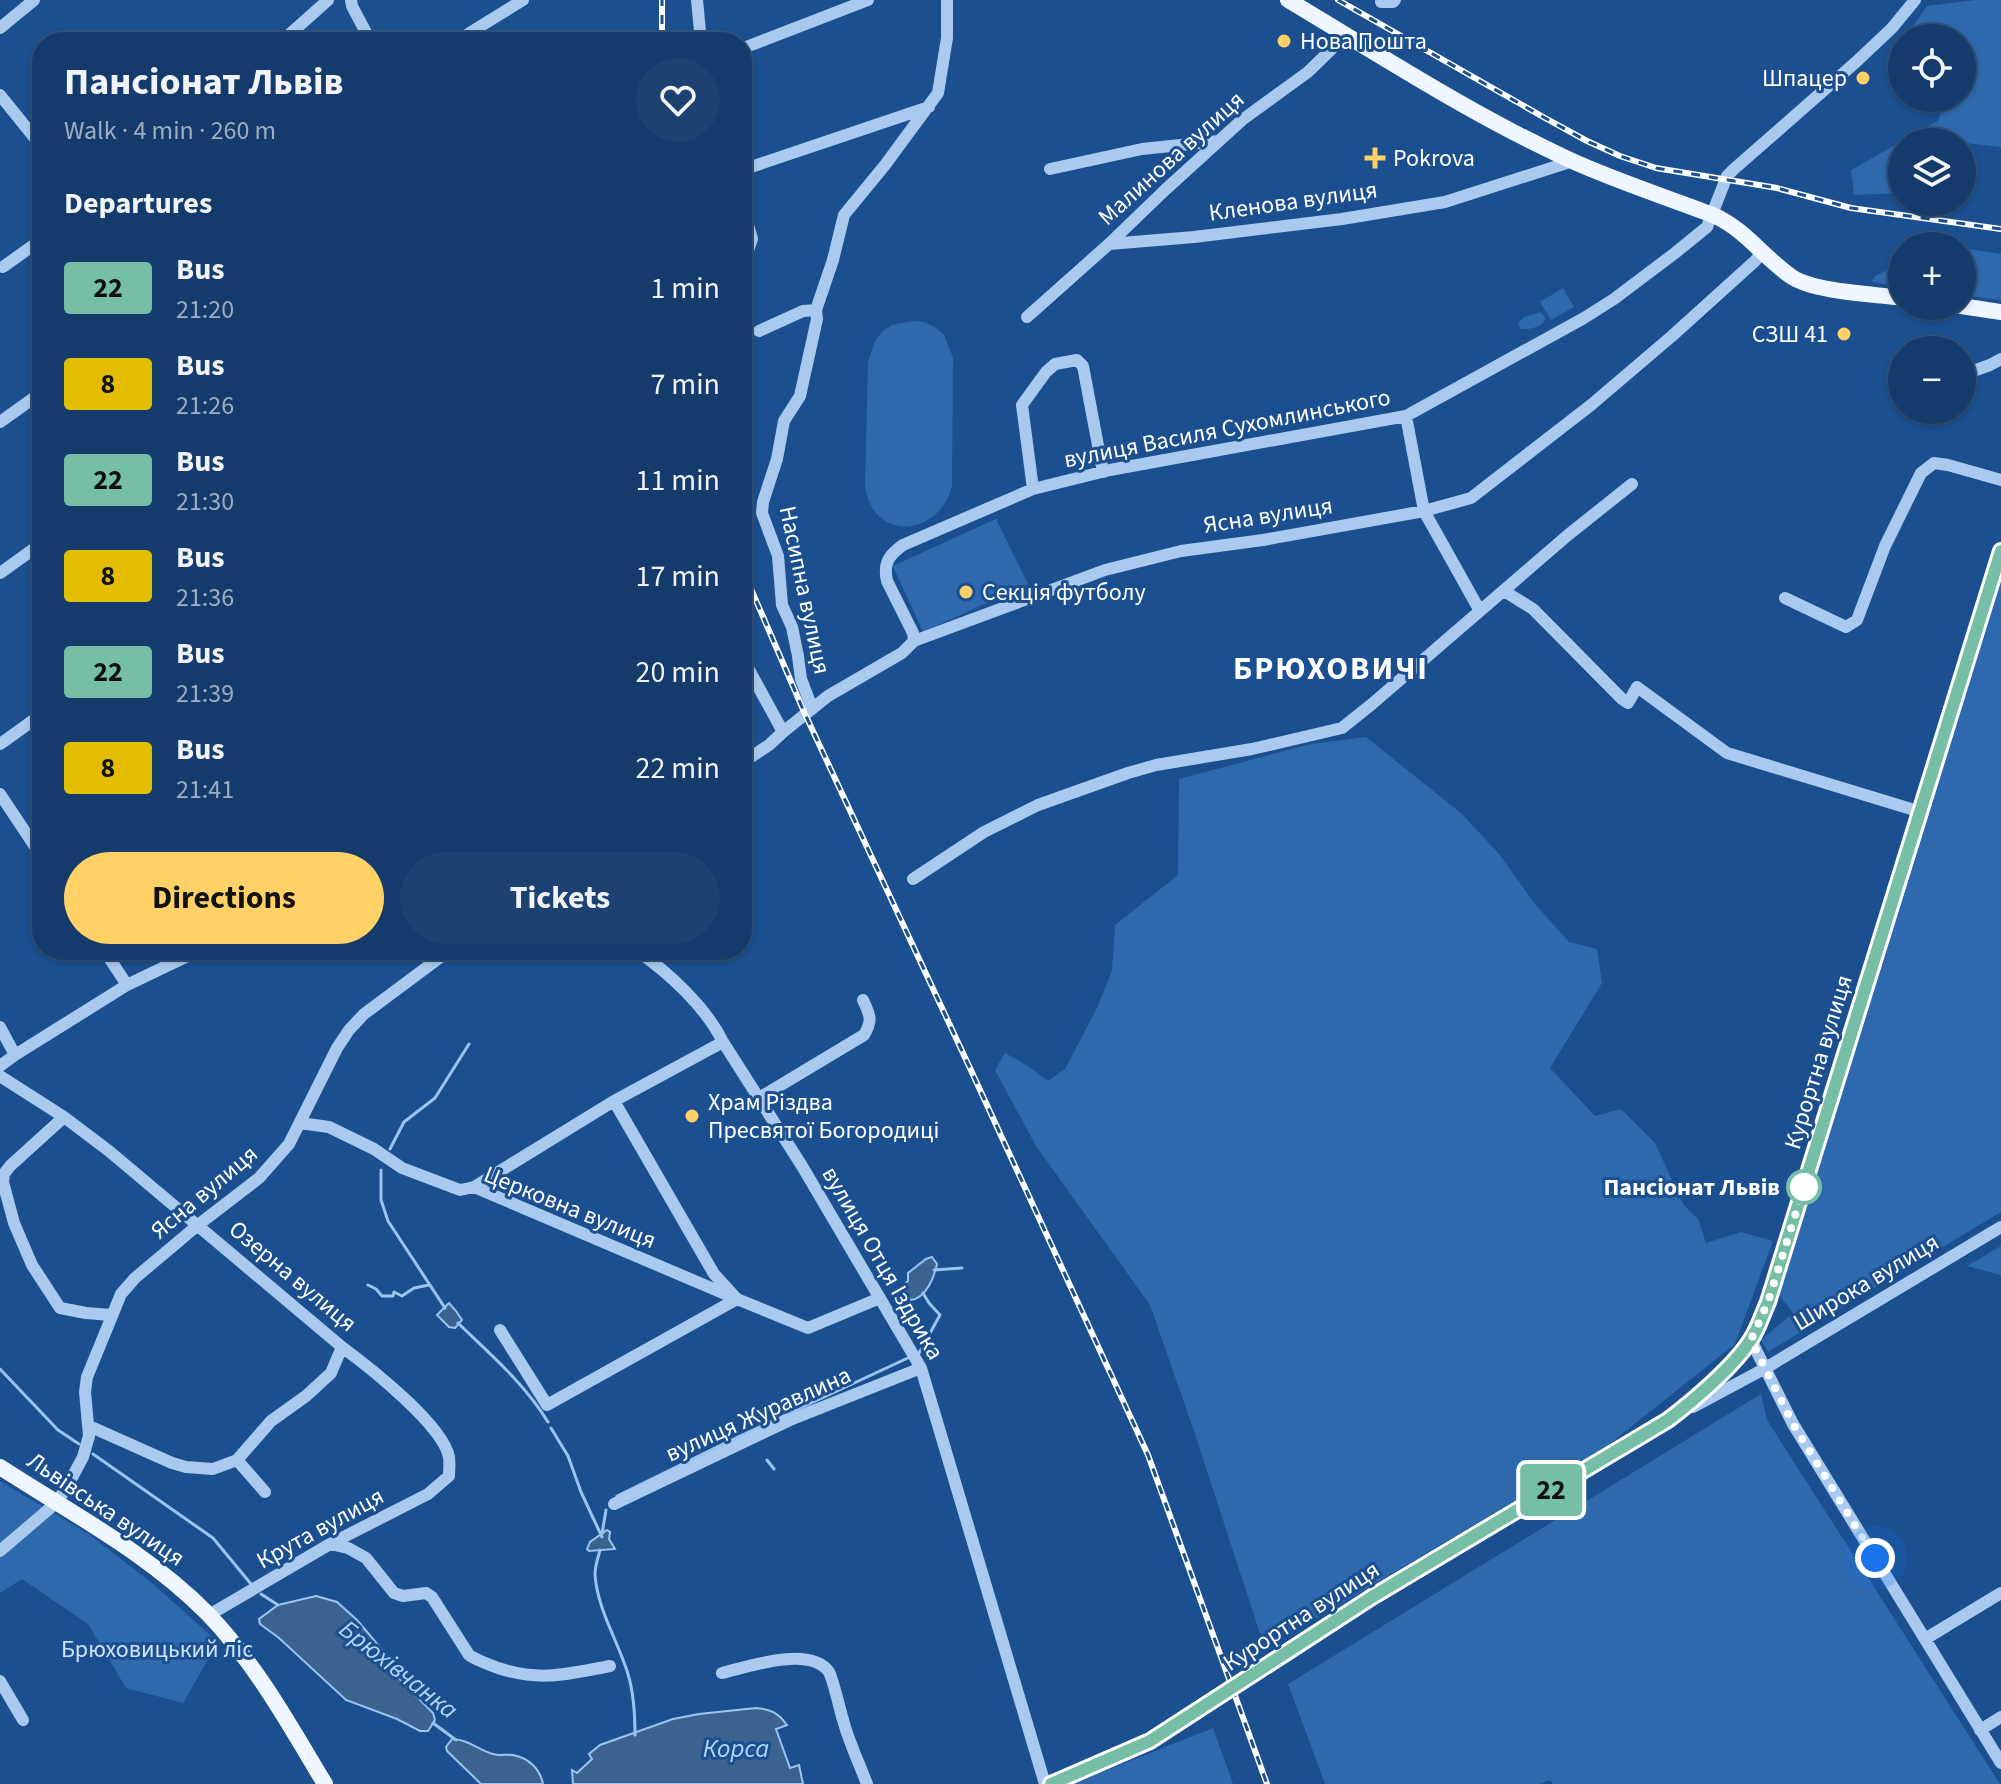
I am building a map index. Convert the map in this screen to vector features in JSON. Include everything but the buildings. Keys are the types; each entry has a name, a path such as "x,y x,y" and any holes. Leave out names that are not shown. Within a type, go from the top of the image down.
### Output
{"main road":[{"path":"1288,0 1461,103 1573,161 1734,226 1795,279 1818,287 1888,296"},
{"path":"1976,308 2001,312"},
{"name":"Курортна вулиця","path":"1048,1784 1150,1741 1372,1597 1668,1420 1733,1362 1751,1340 1768,1302 2001,551"},
{"name":"Львівська вулиця","path":"0,1467 141,1555 209,1615 270,1693 325,1784"}],"street":[{"path":"0,28 34,0"},
{"path":"292,32 328,0"},
{"path":"351,0 364,32"},
{"path":"471,32 523,0"},
{"path":"697,0 700,32"},
{"path":"752,45 868,0"},
{"name":"Насипна вулиця","path":"812,708 801,679 792,627 782,605 778,556 762,513 763,502 777,459 784,421 800,396 817,319 816,310 844,215 938,93 947,38 947,0"},
{"path":"1381,2 1395,0"},
{"path":"1713,215 1727,176 1892,28 1915,0"},
{"name":"Малинова вулиця","path":"1027,317 1242,120 1308,72 1346,35"},
{"path":"0,95 32,135"},
{"path":"752,167 929,107"},
{"path":"1050,169 1142,149 1219,141"},
{"name":"Кленова вулиця","path":"1109,244 1342,219 1445,202 1573,161"},
{"name":"вулиця Василя Сухомлинського","path":"914,641 887,581 886,565 892,553 903,545 1033,489 1103,472 1406,416 1614,299 1700,233 1713,215"},
{"path":"3,267 32,246"},
{"name":"Ясна вулиця","path":"752,756 828,696 902,653 914,641 1105,570 1181,551 1263,540 1424,511 1471,498 1591,405 1745,271 1763,251"},
{"path":"759,331 803,311 816,310"},
{"path":"1976,370 2001,359"},
{"path":"1033,489 1022,405 1055,364 1077,360 1083,366 1103,472"},
{"path":"0,422 32,399"},
{"path":"1406,416 1424,511 1480,611"},
{"path":"1785,598 1846,627 1857,620 1885,546 1921,473 1934,463 2001,480"},
{"path":"913,879 1013,816 1066,795 1156,765 1252,749 1342,728 1632,484"},
{"path":"0,573 32,550"},
{"path":"1504,591 1533,609 1628,703 1637,687 1727,753 1921,812"},
{"path":"752,675 783,732"},
{"path":"0,744 32,721"},
{"path":"0,794 32,842"},
{"path":"111,960 127,985"},
{"path":"0,1066 127,985 179,960"},
{"name":"Ясна вулиця","path":"0,1551 56,1503 83,1457 89,1436 85,1392 87,1377 121,1294 135,1278 198,1225 259,1178 289,1144 349,1030 364,1014 437,960"},
{"name":"вулиця Отця Іздрика","path":"648,960 692,998 716,1028 921,1368 1048,1784"},
{"path":"759,1098 864,1035 870,1024 863,1000"},
{"path":"0,1027 15,1055"},
{"path":"474,1187 614,1101 723,1042"},
{"name":"Озерна вулиця","path":"0,1076 64,1117 109,1151 371,1368 419,1413 439,1437 449,1456 449,1476"},
{"path":"500,1330 547,1405 737,1299 714,1274 614,1101"},
{"path":"64,1117 10,1166 3,1182 14,1223 32,1265 60,1308 111,1315"},
{"name":"Церковна вулиця","path":"300,1123 329,1127 374,1149 402,1168 460,1190 474,1187 808,1328 880,1298"},
{"name":"Широка вулиця","path":"1668,1420 1764,1369 2001,1227"},
{"path":"1751,1340 1793,1424 2001,1763"},
{"path":"89,1426 153,1456 186,1467 213,1469 237,1460 271,1421 331,1373 342,1347"},
{"name":"вулиця Журавлина","path":"614,1504 790,1420 921,1368"},
{"path":"237,1460 265,1492"},
{"name":"Крута вулиця","path":"209,1615 330,1544 428,1494 449,1476"},
{"path":"330,1544 348,1548 366,1558 394,1593 403,1596 426,1593 432,1597 469,1655 477,1660 525,1676 540,1677 610,1666"},
{"path":"1925,1639 2001,1593"},
{"path":"722,1673 780,1660 798,1659 820,1665 829,1672 844,1724 867,1784"},
{"path":"0,1681 23,1720"},
{"path":"1980,1730 2001,1717"}],"green space":[{"path":"2001,0 2001,147 1976,144 1976,128 1926,128 1938,121 1941,112 1976,112 1976,24 1914,24 1927,6"},
{"path":"1888,149 1888,194 1854,195 1851,170"},
{"path":"1976,250 2001,254 2001,300 1976,297"},
{"path":"1888,270 1888,285 1872,282 1875,276"},
{"path":"1563,288 1574,307 1551,320 1540,302"},
{"path":"1541,312 1546,319 1541,324 1521,329 1518,323 1524,317"},
{"path":"924,322 944,335 953,358 952,485 935,515 922,523 907,526 893,525 880,517 871,505 865,486 868,361 876,339 883,331 892,325"},
{"path":"998,518 1028,584 923,632 893,566"},
{"path":"2001,574 2001,1212 1768,1352 1761,1340 1793,1313 1776,1291"},
{"path":"1366,737 1462,814 1499,854 1535,904 1569,942 1597,949 1602,983 1550,1068 1595,1116 1621,1109 1655,1143 1683,1204 1698,1219 1706,1243 1741,1232 1773,1241 1735,1344 1607,1446 1265,1649 1150,1305 1036,1146 995,1070 1005,1053 1048,1081 1065,1069 1096,1010 1112,971 1115,925 1178,875 1179,779 1311,744"},
{"path":"2001,1246 2001,1275 1967,1266"},
{"path":"1761,1394 1767,1420 2000,1784 1553,1784 1550,1780 1539,1784 1325,1784 1288,1684"},
{"name":"Брюховицький ліс","path":"0,1481 90,1535 152,1583 218,1642 183,1703 126,1688 88,1624 22,1579 0,1593"},
{"path":"1213,1728 1233,1784 1072,1784"}],"water":[{"path":"932,1257 937,1264 931,1281 921,1296 911,1300 903,1285 908,1281 908,1273"},
{"path":"449,1303 462,1320 455,1328 449,1327 437,1315"},
{"path":"607,1530 615,1549 589,1551 590,1542"},
{"path":"316,1596 337,1602 385,1653 401,1681 433,1713 435,1720 428,1731 420,1731 346,1700 260,1624 259,1619 278,1605"},
{"name":"Корса","path":"756,1708 774,1712 787,1725 776,1729 790,1768 799,1765 803,1784 573,1784 572,1770 577,1773 592,1759 589,1754 600,1745 673,1719"},
{"path":"452,1739 493,1754 524,1759 536,1769 543,1784 481,1784 447,1751 446,1747"}],"waterway":[{"path":"390,1149 404,1122 435,1098 469,1044"},
{"path":"381,1170 381,1200 388,1221 445,1308"},
{"path":"934,1270 962,1268"},
{"path":"368,1285 382,1296 393,1296 394,1292 402,1296 414,1288 429,1285"},
{"path":"919,1353 940,1315 923,1293"},
{"path":"458,1323 518,1382 548,1422"},
{"path":"617,1496 910,1357"},
{"name":"Брюхівчанка","path":"0,1369 58,1430 79,1444"},
{"path":"551,1428 568,1456 602,1537"},
{"name":"Брюхівчанка","path":"93,1454 213,1538 251,1584"},
{"path":"767,1460 774,1469"},
{"path":"602,1534 606,1510"},
{"path":"600,1550 595,1571 597,1587 630,1682 635,1735"},
{"name":"Брюхівчанка","path":"261,1594 278,1605"},
{"name":"Брюхівчанка","path":"433,1723 456,1740"}],"railway":[{"path":"662,0 662,32"},
{"path":"1338,0 1545,118 1620,156 1656,168 1777,188 1851,208 2001,229"},
{"path":"752,591 805,714 1148,1455 1267,1784"}],"bus line":[{"name":"22","path":"1051,1784 1150,1741 1372,1597 1668,1420 1733,1362 1751,1340 1768,1302 2001,551"}],"place":[{"name":"Нова Пошта","path":"1284,41"},
{"name":"Шпацер","path":"1863,78"},
{"name":"Pokrova","path":"1375,158"},
{"name":"СЗШ 41","path":"1844,334"},
{"name":"Секція футболу","path":"966,592"},
{"name":"Храм Різдва Пресвятої Богородиці","path":"692,1116"},
{"name":"Пансіонат Львів","path":"1804,1187"}],"district":[{"name":"БРЮХОВИЧІ","path":"1331,668"}],"route":[{"path":"1804,1187 1768,1302 1751,1340 1793,1424 1875,1558"}]}
